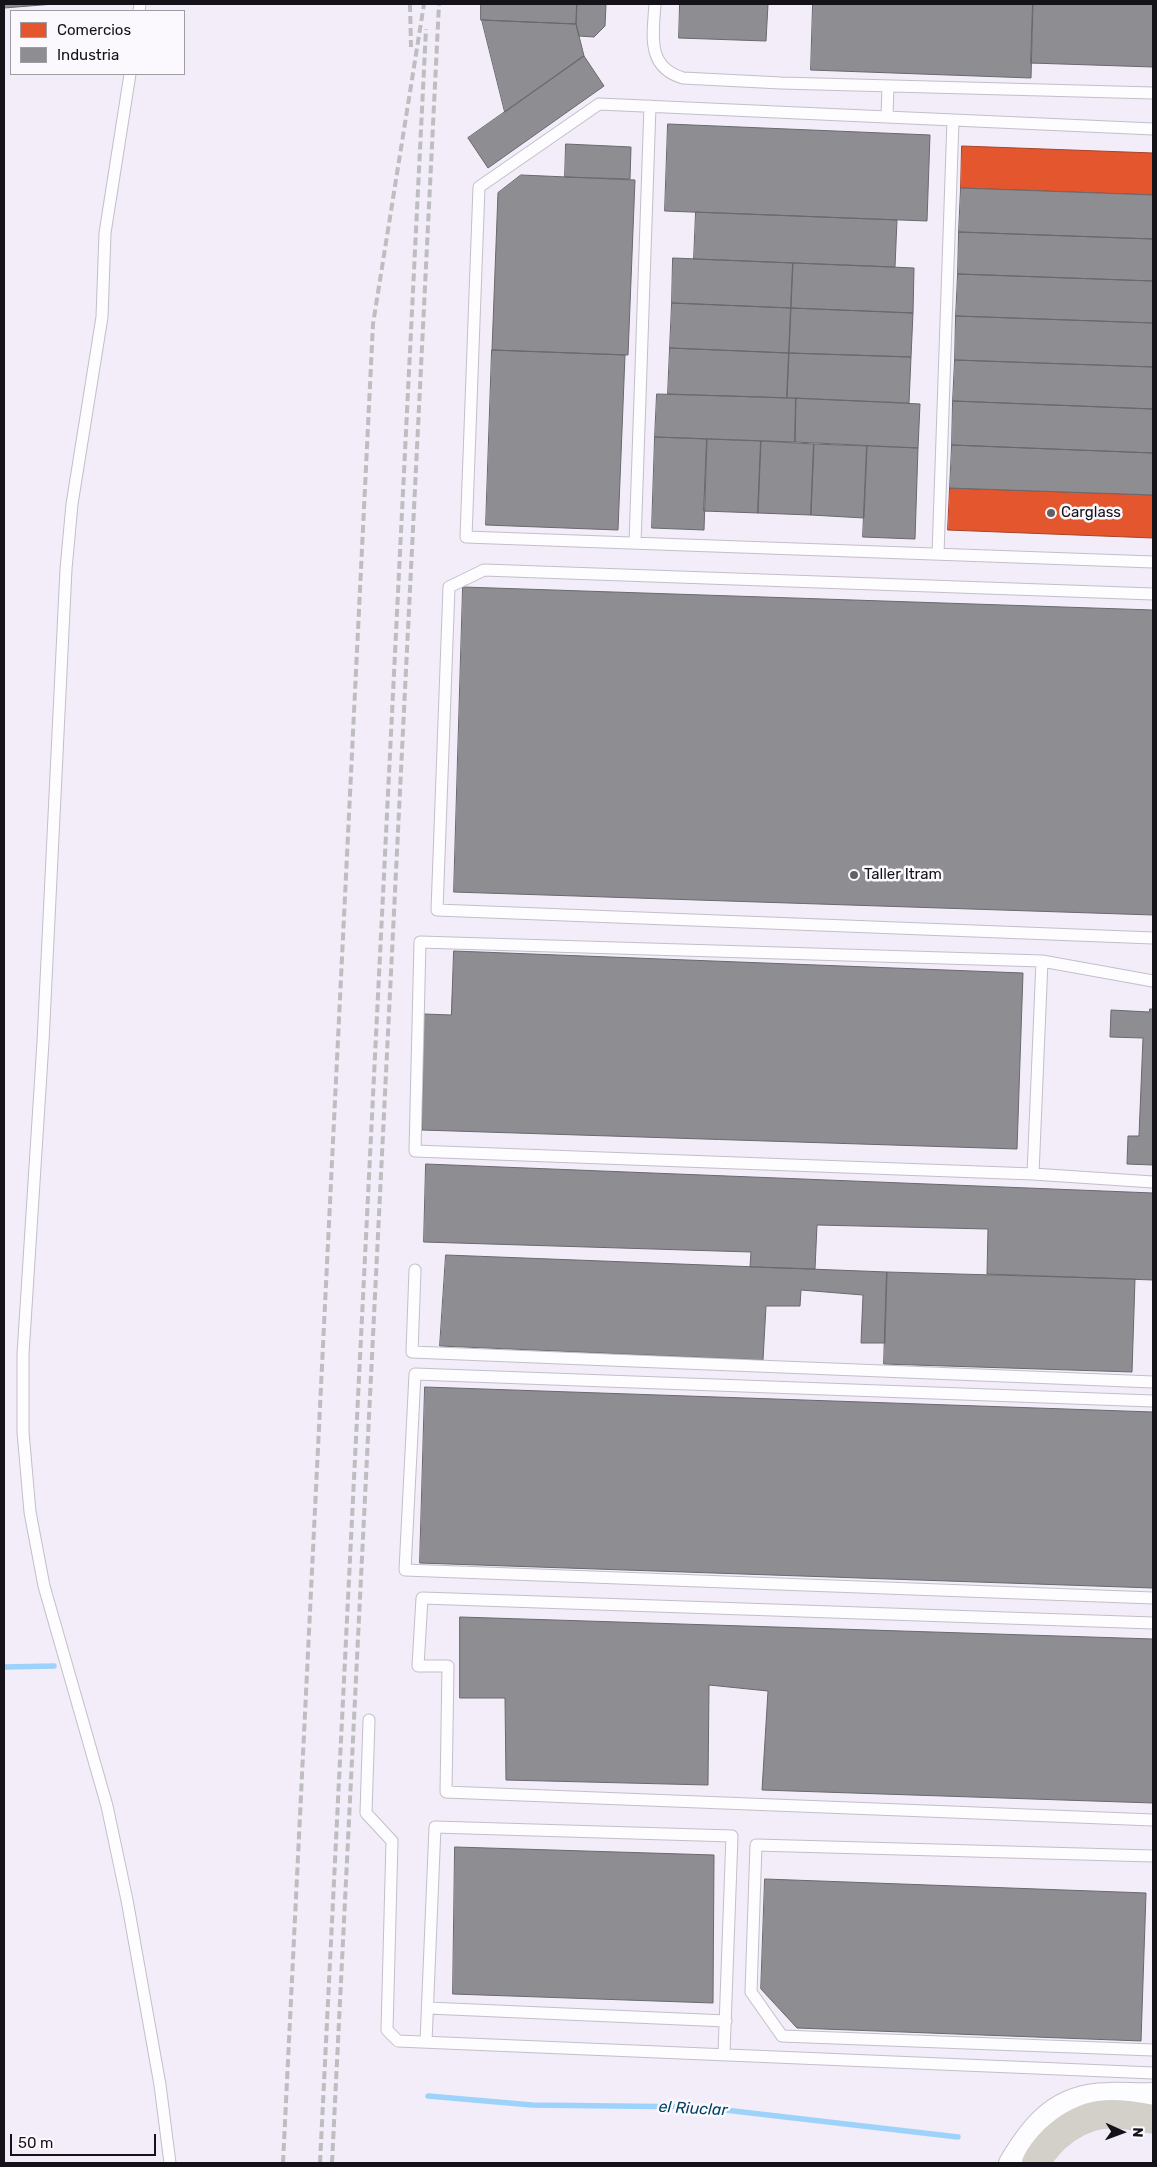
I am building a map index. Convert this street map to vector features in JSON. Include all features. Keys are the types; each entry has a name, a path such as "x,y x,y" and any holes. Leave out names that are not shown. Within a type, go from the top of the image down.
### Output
{"highway":[{"path":"1036,2163 1050,2143 1070,2124 1091,2116 1119,2112 1153,2119"}],"street":[{"path":"1010,2163 1025,2138 1042,2117 1060,2105 1105,2094 1153,2094"}],"lane":[{"path":"655,4 653,44 658,61 668,74 683,78 1153,93"},
{"path":"130,75 105,233 102,317 72,504 66,569 42,1051 23,1354 23,1432 30,1512 44,1586 107,1806 160,2085 170,2163"},
{"path":"887,117 888,86"},
{"path":"1153,129 599,104 479,187 466,537 1153,562"},
{"path":"634,543 650,106"},
{"path":"938,554 953,120"},
{"path":"1153,594 484,570 449,587 437,910 1153,938"},
{"path":"1153,981 1042,961 420,942 415,1151 1034,1174 1153,1182"},
{"path":"1034,1174 1042,961"},
{"path":"415,1270 412,1352 1153,1382"},
{"path":"1153,1401 415,1374 405,1570 1153,1598"},
{"path":"1153,1624 422,1598 418,1666 448,1666 446,1792 1153,1820"},
{"path":"369,1720 366,1814 392,1841 387,2030 398,2041 724,2053 1153,2073"},
{"path":"426,2042 435,1827 732,1836 724,2053"},
{"path":"1153,1856 756,1845 751,1992 782,2036 1153,2050"},
{"path":"428,2008 726,2021"}],"building: Comercios":[{"path":"962,146 1153,153 1153,195 961,188"},
{"name":"Carglass","path":"950,488 1153,495 1153,538 948,530"}],"building: Industria":[{"path":"4,4 54,4 4,8"},
{"path":"481,4 577,4 576,24 481,20"},
{"path":"577,4 606,4 605,26 594,37 579,36 576,24"},
{"path":"680,4 768,4 766,41 679,38"},
{"path":"813,4 1033,4 1031,78 811,70"},
{"path":"1033,4 1153,4 1153,67 1031,63"},
{"path":"482,20 576,24 584,56 505,112"},
{"path":"584,56 604,86 488,168 468,138"},
{"path":"668,124 930,135 927,221 665,211"},
{"path":"566,144 631,147 630,179 565,177"},
{"path":"521,175 635,180 628,355 492,350 498,193"},
{"path":"961,188 1153,195 1153,239 959,232"},
{"path":"696,212 897,220 895,267 694,259"},
{"path":"959,232 1153,239 1153,281 958,274"},
{"path":"673,258 793,263 791,308 672,303"},
{"path":"793,263 914,268 913,313 791,308"},
{"path":"958,274 1153,281 1153,323 956,316"},
{"path":"672,303 791,308 789,353 670,348"},
{"path":"791,308 913,313 911,357 789,353"},
{"path":"956,316 1153,323 1153,367 955,360"},
{"path":"670,348 789,353 787,398 668,394"},
{"path":"492,350 625,355 618,530 486,525"},
{"path":"789,353 911,357 909,403 787,398"},
{"path":"955,360 1153,367 1153,409 953,401"},
{"path":"657,394 796,398 795,442 655,437"},
{"path":"796,398 920,404 918,448 795,442"},
{"path":"953,401 1153,409 1153,453 952,445"},
{"path":"655,437 707,439 704,530 652,528"},
{"path":"707,439 761,441 758,513 704,511"},
{"path":"761,441 814,444 811,515 758,513"},
{"path":"814,444 867,446 864,518 811,515"},
{"path":"952,445 1153,453 1153,495 950,488"},
{"path":"867,446 918,448 915,539 863,537"},
{"path":"463,587 1153,610 1153,915 454,892"},
{"path":"454,951 1023,973 1017,1149 422,1130 424,1014 451,1015"},
{"path":"1150,1009 1153,1009 1153,1165 1127,1164 1128,1136 1139,1136 1143,1038 1110,1037 1111,1010 1149,1012"},
{"path":"426,1164 1153,1193 1153,1280 987,1274 988,1229 817,1225 815,1269 750,1267 751,1252 424,1242"},
{"path":"446,1255 887,1272 885,1343 861,1343 863,1295 801,1290 800,1306 766,1306 763,1360 440,1346"},
{"path":"887,1272 1135,1279 1132,1372 884,1364"},
{"path":"425,1387 1153,1412 1153,1588 420,1563"},
{"path":"460,1617 1153,1639 1153,1803 762,1790 768,1691 709,1685 708,1785 506,1780 505,1698 460,1698"},
{"path":"455,1847 714,1855 713,2003 453,1994"},
{"path":"765,1879 1146,1893 1141,2041 797,2028 761,1989"}],"waterway":[{"name":"el Riuclar","path":"4,1667 54,1666"},
{"name":"el Riuclar","path":"428,2096 532,2105 699,2107 958,2137"}],"railway":[{"path":"410,4 411,47"},
{"path":"283,2163 373,324 424,4"},
{"path":"332,2163 439,4"},
{"path":"320,2163 426,29"}],"place":[{"name":"Carglass","path":"1051,513"},
{"name":"Taller Itram","path":"854,875"}]}
